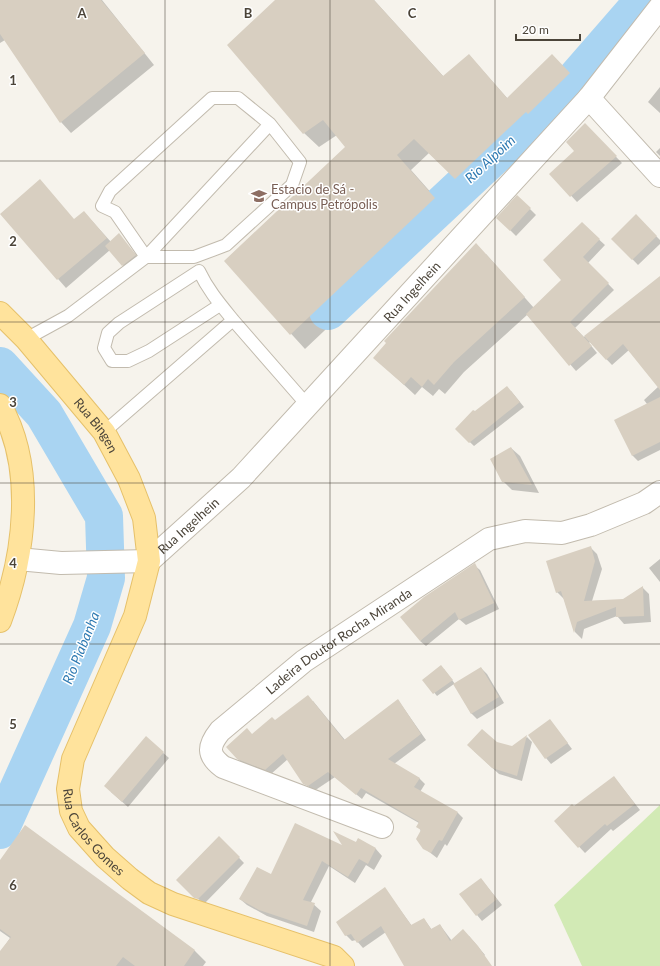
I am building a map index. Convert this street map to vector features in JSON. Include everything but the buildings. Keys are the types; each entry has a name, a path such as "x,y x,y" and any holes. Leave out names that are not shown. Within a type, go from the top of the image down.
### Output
{"main road":[{"name":"Rua Bingen","path":"0,313 26,339 104,432 129,479 144,518 149,561"},
{"path":"0,405 8,419 20,458 22,488 22,524 18,559 0,621"},
{"name":"Rua Carlos Gomes","path":"149,561 135,616 74,759 68,788 71,811 79,828 104,857 149,893 172,904 334,957 343,966"}],"street":[{"name":"Rua Ingelhein","path":"149,561 241,478 308,406 589,98 660,7"},
{"path":"589,98 660,176"},
{"name":"Ladeira Doutor Rocha Miranda","path":"382,827 223,767 213,760 211,752 212,741 220,731 304,661 490,539 525,531 562,533 591,525 644,503 660,492"},
{"path":"18,559 61,563 149,561"}],"lane":[{"path":"212,98 238,98 270,124 300,162 292,185 226,245 194,257 146,257 115,212 102,206 110,191 212,98"},
{"path":"26,339 68,316 146,257 270,124"},
{"path":"194,257 207,290 308,406"},
{"path":"199,271 120,323 108,333 104,348 112,360 128,362 220,305"},
{"path":"104,432 233,320"}],"green space":[{"path":"660,805 660,966 582,966 554,905"}],"waterway":[{"name":"Rio Alpoim","path":"328,311 571,84 644,0"},
{"name":"Rio Piabanha","path":"0,366 44,414 104,516 106,578 92,626 0,830"}],"place":[{"name":"Estacio de Sá - Campus Petrópolis","path":"259,196"}]}
